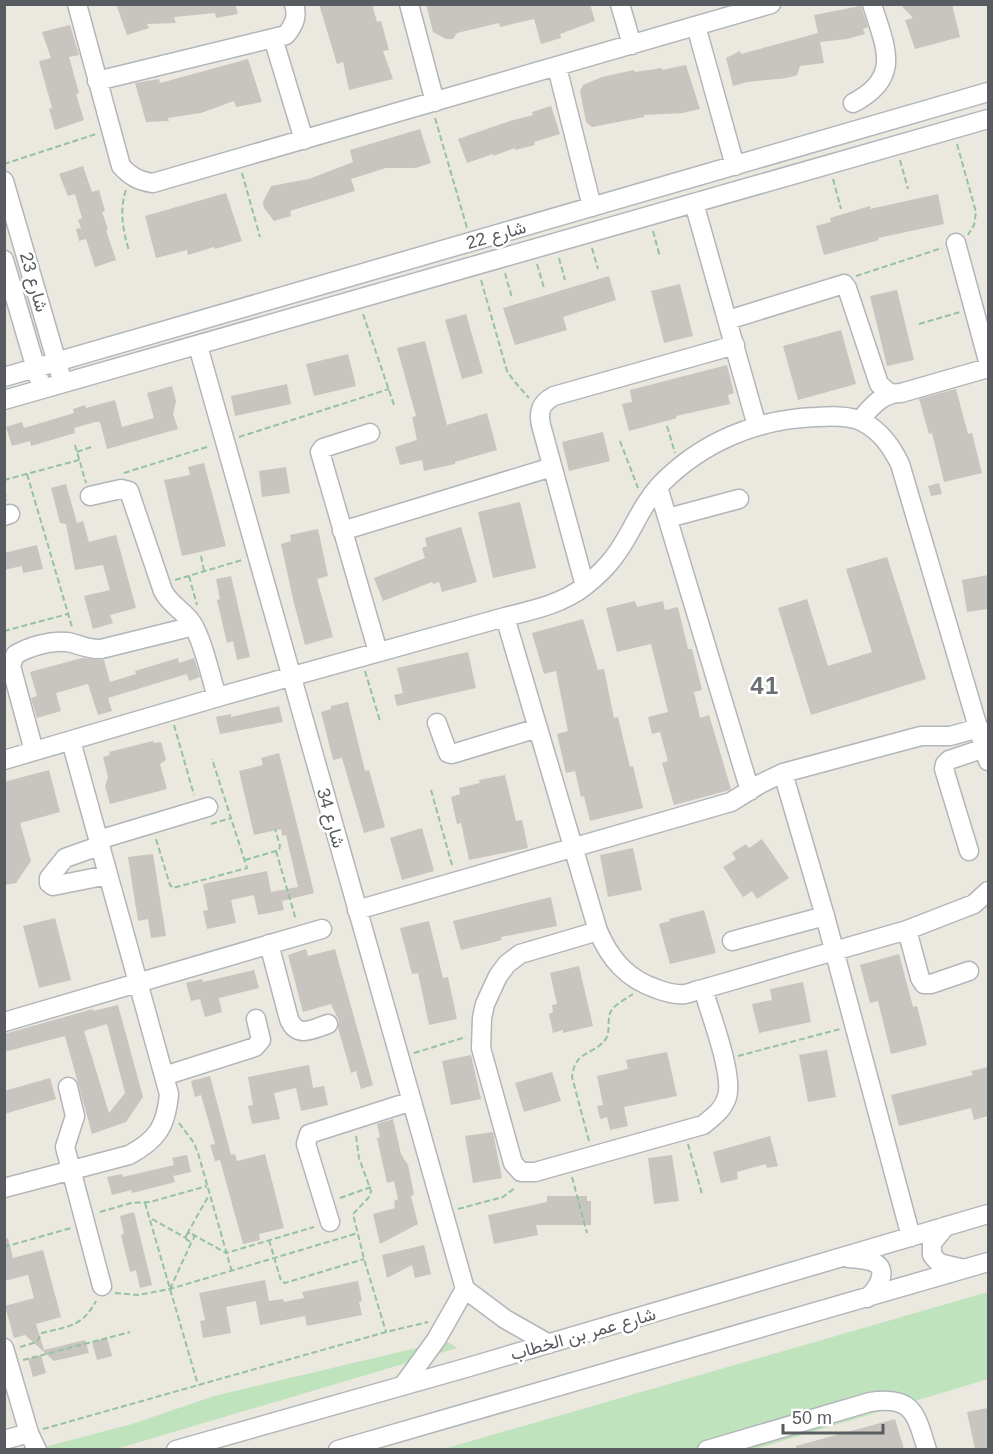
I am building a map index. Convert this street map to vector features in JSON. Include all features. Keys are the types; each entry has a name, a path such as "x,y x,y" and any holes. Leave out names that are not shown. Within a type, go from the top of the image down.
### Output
{"street":[{"path":"77,4 121,166 130,176 141,182 153,183 771,4"},
{"path":"98,81 286,34 294,24 296,10 294,4"},
{"path":"409,4 433,103"},
{"path":"620,4 632,45"},
{"path":"853,103 868,96 879,84 885,69 887,54 872,4"},
{"path":"696,26 735,166"},
{"path":"273,38 304,140"},
{"path":"556,67 592,207"},
{"name":"شارع 22","path":"4,377 988,93"},
{"name":"شارع 22","path":"4,400 988,119"},
{"name":"شارع 23","path":"4,181 63,383"},
{"path":"694,203 758,426"},
{"path":"956,243 988,361"},
{"name":"شارع 23","path":"4,260 43,389"},
{"path":"728,320 846,286 879,384 889,393"},
{"path":"585,586 539,416 541,406 554,396 735,345"},
{"name":"شارع 34","path":"198,346 465,1289"},
{"path":"860,420 871,407 889,393 901,393 988,368"},
{"path":"4,760 568,598 585,586 614,557 644,505 658,487 679,467 716,442 758,426 810,417 835,416 860,420 877,431 891,446 900,464 981,704 979,728 987,754 950,760 945,764 944,770 969,851"},
{"path":"369,655 342,531 320,452 324,448 370,433"},
{"path":"342,531 552,467"},
{"path":"658,487 750,791"},
{"path":"90,496 121,489 129,491 161,584 167,598 185,614 194,626 217,697"},
{"path":"668,518 739,499"},
{"path":"505,617 598,931 616,963 645,985 663,992 683,994 703,989 907,930 974,904 988,891"},
{"path":"34,751 11,662 18,653 46,644 62,642 92,650 100,649 194,626"},
{"path":"436,723 445,749 452,754 538,728"},
{"path":"357,910 731,802 770,778 783,774 921,736 950,736 979,728"},
{"path":"4,1188 129,1155 146,1146 159,1131 167,1114 169,1094 71,741"},
{"path":"783,774 835,951 911,1237"},
{"path":"108,875 53,886 49,883 49,878 65,858 99,843 203,808"},
{"path":"732,941 825,916"},
{"path":"4,1022 322,929"},
{"path":"907,930 920,978 924,984 931,984 969,971"},
{"path":"598,931 520,954 507,964 498,976 485,1004 480,1033 481,1048 513,1163 521,1172 535,1172 703,1125 718,1113 728,1097 728,1078 703,989"},
{"path":"269,944 294,1028 297,1031 306,1032 328,1024"},
{"path":"164,1076 255,1047 261,1040 256,1019"},
{"path":"68,1087 75,1116 64,1147 104,1293"},
{"path":"330,1222 308,1151 309,1134 412,1101"},
{"name":"شارع عمر بن الخطاب","path":"176,1449 549,1344 988,1214"},
{"path":"946,1226 932,1243 932,1255 939,1263 964,1269"},
{"path":"841,1258 860,1259 879,1265 882,1273 879,1285 867,1298"},
{"path":"338,1449 988,1262"},
{"path":"404,1384 450,1317 465,1289 505,1319 549,1344"},
{"path":"6,1354 29,1433 37,1449"},
{"path":"707,1449 870,1402 890,1400 908,1406 917,1416 927,1449"},
{"path":"4,1440 29,1433"},
{"path":"17,1449 29,1433"}],"path":[{"path":"433,103 471,242"},
{"path":"4,164 110,129"},
{"path":"846,286 850,278 956,243 967,237 974,225 976,212 952,129"},
{"path":"896,146 908,189"},
{"path":"238,159 260,237"},
{"path":"829,165 841,209"},
{"path":"129,251 122,226 123,200 130,176"},
{"path":"649,216 660,257"},
{"path":"588,234 598,270"},
{"path":"555,243 565,280"},
{"path":"533,250 544,288"},
{"path":"501,259 512,298"},
{"path":"477,266 507,371 522,391 541,406"},
{"path":"359,300 394,405"},
{"path":"919,324 973,309"},
{"path":"121,474 389,389"},
{"path":"667,426 679,467"},
{"path":"620,441 644,505"},
{"path":"75,445 90,496"},
{"path":"77,452 94,446"},
{"path":"4,480 79,460"},
{"path":"27,474 77,645"},
{"path":"201,556 204,571"},
{"path":"161,584 256,556"},
{"path":"4,631 68,614"},
{"path":"369,655 380,722"},
{"path":"170,711 203,808"},
{"path":"156,839 172,888 245,870 247,866 212,759"},
{"path":"431,790 457,882"},
{"path":"245,860 276,851 280,846 275,829"},
{"path":"276,851 300,935"},
{"path":"593,1155 572,1077 573,1069 582,1055 604,1042 609,1034 609,1016 613,1008 645,985"},
{"path":"724,1060 855,1025"},
{"path":"400,1058 480,1033"},
{"path":"167,1114 177,1121 194,1143 232,1272"},
{"path":"358,1118 356,1144 371,1187 370,1196 353,1214 386,1332"},
{"path":"685,1130 702,1194"},
{"path":"569,1162 587,1233"},
{"path":"444,1213 510,1193 520,1181 521,1172"},
{"path":"4,1236 6,1246 131,1203 146,1203 207,1186"},
{"path":"324,1204 371,1187"},
{"path":"187,1236 209,1194"},
{"path":"146,1203 198,1385"},
{"path":"150,1218 187,1236 188,1241 192,1241"},
{"path":"192,1234 226,1254 330,1222"},
{"path":"6,1354 37,1342 42,1333 80,1323 104,1293 142,1295 170,1289 358,1233"},
{"path":"187,1236 192,1234"},
{"path":"170,1289 194,1238 192,1234"},
{"path":"269,1240 281,1281 288,1283 364,1259"},
{"path":"29,1433 386,1332 450,1317"},
{"path":"6,1354 130,1332"}],"green space":[{"path":"988,1292 988,1379 755,1449 440,1450"},
{"path":"446,1341 457,1348 116,1449 33,1450 132,1424 214,1396"}],"building":[{"path":"116,4 235,4 238,14 216,18 215,13 174,17 176,23 147,24 149,28 127,35"},
{"path":"319,4 372,4 377,22 381,21 389,50 383,51 393,79 349,90 343,62 337,64"},
{"path":"426,4 590,4 595,21 560,34 561,38 541,44 534,19 500,27 499,23 457,33 453,39 446,39 433,32"},
{"path":"900,4 952,4 960,37 915,49 905,20 913,18"},
{"path":"861,6 868,27 863,29 865,34 820,42 824,63 800,66 797,75 787,78 747,82 733,86 726,58 740,51 741,54 818,33 814,15"},
{"path":"70,25 79,55 69,57 84,120 55,130 49,109 52,108 39,61 51,58 42,32"},
{"path":"248,59 262,102 236,107 234,101 201,113 168,118 169,121 146,122 135,83 159,79 160,83"},
{"path":"686,65 700,109 683,113 644,115 644,117 592,127 586,122 580,91 583,85 602,77 634,70 635,72 662,68 662,70"},
{"path":"551,106 560,134 534,142 535,145 515,150 515,148 467,163 458,139 533,115 532,112"},
{"path":"420,129 431,163 415,168 386,168 351,179 355,191 290,211 291,216 274,221 264,208 263,202 271,186 309,179 353,162 350,150"},
{"path":"83,166 92,192 99,190 105,211 102,212 108,229 106,230 116,260 95,267 86,239 79,241 76,229 81,228 78,220 82,218 75,194 68,196 59,174"},
{"path":"226,193 242,241 188,255 187,250 156,258 145,216"},
{"path":"938,194 944,224 878,238 879,240 824,255 816,226 831,222 830,218 870,206 870,209"},
{"path":"609,276 616,300 563,317 567,330 515,345 503,308"},
{"path":"680,284 693,336 664,343 651,291"},
{"path":"897,290 914,360 887,366 870,296"},
{"path":"466,314 483,373 462,379 445,320"},
{"path":"841,330 856,384 798,400 783,346"},
{"path":"425,341 447,425 487,413 497,450 455,462 455,464 424,471 422,460 400,465 395,447 417,440 412,417 416,416 397,348"},
{"path":"348,354 356,386 314,396 306,364"},
{"path":"727,365 734,393 728,395 730,404 676,416 677,418 629,431 622,404 632,402 630,390"},
{"path":"287,384 291,404 235,416 231,396"},
{"path":"172,386 176,401 173,414 178,429 107,449 100,422 74,428 75,433 31,446 30,441 12,446 6,427 22,422 24,428 74,413 73,409 85,405 86,408 115,400 122,427 154,418 147,393"},
{"path":"956,389 968,434 972,433 982,473 944,482 932,433 929,434 919,399"},
{"path":"603,432 610,461 569,471 562,442"},
{"path":"204,463 226,546 182,556 164,480 190,475 188,467"},
{"path":"286,467 290,493 262,497 259,471"},
{"path":"939,483 942,494 931,496 928,486"},
{"path":"66,484 77,523 83,521 89,542 116,535 136,608 110,615 113,623 93,629 84,596 110,590 103,565 75,570 66,524 60,523 51,488"},
{"path":"520,502 536,568 493,578 478,512"},
{"path":"461,527 477,582 442,592 439,582 433,584 432,582 383,601 374,578 425,558 422,548 427,546 425,538"},
{"path":"318,529 328,576 317,579 333,637 305,645 281,544 291,541 290,535"},
{"path":"37,545 43,569 23,573 22,566 4,570 4,553"},
{"path":"887,557 926,679 811,715 778,608 807,599 828,666 872,652 846,569"},
{"path":"988,575 988,609 967,612 962,580"},
{"path":"231,576 250,657 237,660 233,641 227,643 217,600 220,599 216,579"},
{"path":"635,601 637,607 663,601 665,610 678,607 688,649 692,649 702,690 694,692 700,718 709,715 730,790 674,805 662,763 668,761 660,732 652,734 648,717 668,712 651,644 617,652 606,608"},
{"path":"583,619 598,670 604,669 614,718 618,717 643,808 590,821 575,771 566,773 557,734 568,731 556,671 544,674 532,633"},
{"path":"468,652 476,688 397,706 394,695 403,693 397,668"},
{"path":"82,658 104,660 110,682 136,674 135,671 178,658 179,663 194,658 200,677 189,681 187,674 108,698 112,711 98,715 88,684 56,693 61,711 37,718 31,698 37,696 30,672"},
{"path":"348,702 365,771 369,770 385,827 364,833 342,758 333,760 321,712 331,709 331,706"},
{"path":"279,706 283,722 220,734 216,717 231,714 231,717"},
{"path":"153,741 154,743 161,742 166,760 160,764 167,789 110,804 105,786 108,777 103,757 110,755 109,752"},
{"path":"279,753 314,893 282,901 284,910 258,915 254,895 231,900 236,923 207,929 203,911 208,910 203,884 267,871 271,892 298,887 286,835 282,836 281,829 254,835 239,771 263,765 261,758"},
{"path":"49,770 60,812 20,823 31,861 16,883 4,885 4,782"},
{"path":"505,775 516,821 522,820 528,848 469,860 461,823 457,824 451,797 460,794 459,788 480,783 479,780"},
{"path":"422,828 434,871 402,880 390,838"},
{"path":"762,839 789,878 757,899 752,891 743,897 723,867 736,859 732,853 746,844 749,848"},
{"path":"633,848 642,890 608,897 600,855"},
{"path":"153,854 166,936 151,938 148,919 138,921 128,857"},
{"path":"551,897 557,926 501,937 502,940 461,950 453,921"},
{"path":"704,910 716,953 670,964 659,924 670,921 669,919"},
{"path":"55,918 71,980 39,988 23,926"},
{"path":"429,921 443,978 448,977 457,1019 429,1025 418,973 412,974 400,928"},
{"path":"306,949 308,956 335,949 373,1085 361,1089 356,1071 351,1073 338,1028 339,1021 331,1004 303,1012 288,955"},
{"path":"899,954 913,1007 917,1006 927,1045 891,1054 878,1001 870,1003 860,965"},
{"path":"579,966 593,1026 553,1033 549,1014 553,1012 552,1005 557,1004 550,973"},
{"path":"254,970 259,988 219,998 222,1012 205,1017 200,999 191,1001 186,983 202,979 203,982"},
{"path":"803,982 811,1022 759,1033 752,1004 772,1000 770,989"},
{"path":"118,1005 143,1097 126,1122 92,1134 65,1036 4,1052 4,1034 93,1009 93,1011","holes":["107,1024 125,1093 109,1113 84,1031"]},
{"path":"827,1050 836,1097 808,1102 799,1055"},
{"path":"667,1052 677,1096 624,1107 628,1126 610,1130 607,1117 600,1119 597,1106 603,1105 597,1076 628,1069 626,1060"},
{"path":"471,1055 481,1099 451,1105 442,1061"},
{"path":"309,1065 313,1088 324,1086 328,1105 301,1111 296,1088 274,1093 280,1119 252,1124 248,1106 253,1105 248,1077"},
{"path":"988,1067 988,1116 974,1120 971,1108 899,1126 891,1095 973,1075 971,1071"},
{"path":"552,1072 561,1101 524,1112 515,1083"},
{"path":"210,1076 231,1155 235,1154 237,1161 265,1154 284,1228 259,1234 260,1240 243,1244 220,1160 215,1161 210,1145 215,1144 201,1095 195,1097 191,1081"},
{"path":"50,1078 56,1099 4,1114 4,1091"},
{"path":"393,1119 401,1154 408,1165 414,1194 411,1196 418,1224 380,1244 373,1214 395,1208 394,1201 398,1199 394,1181 387,1183 377,1138 380,1137 377,1124"},
{"path":"493,1132 502,1178 473,1183 465,1136"},
{"path":"770,1136 778,1166 767,1168 766,1164 737,1172 738,1179 721,1183 713,1152"},
{"path":"187,1155 191,1172 173,1176 175,1182 132,1193 131,1190 112,1195 107,1177 122,1174 123,1177 174,1165 172,1158"},
{"path":"672,1155 679,1201 654,1204 648,1158"},
{"path":"547,1196 587,1196 587,1201 591,1201 591,1225 536,1225 538,1235 494,1244 488,1215 547,1202"},
{"path":"134,1212 152,1285 140,1288 136,1270 130,1272 121,1235 124,1234 120,1216"},
{"path":"8,1238 13,1258 43,1250 61,1317 36,1324 44,1350 85,1340 89,1353 54,1361 25,1335 14,1338 5,1306 34,1298 28,1275 4,1281 4,1239"},
{"path":"424,1245 431,1274 415,1278 412,1265 387,1278 382,1255"},
{"path":"265,1280 269,1301 283,1299 284,1302 304,1298 302,1292 358,1281 362,1315 307,1326 305,1316 260,1325 256,1301 226,1307 231,1333 203,1338 200,1321 205,1320 199,1293"},
{"path":"107,1338 112,1356 97,1360 92,1342"},
{"path":"41,1355 46,1373 33,1377 28,1359"},
{"path":"988,1408 988,1449 975,1449 967,1412"},
{"path":"895,1419 904,1449 796,1449 796,1446"}],"district":[{"name":"41","path":"765,685"}]}
